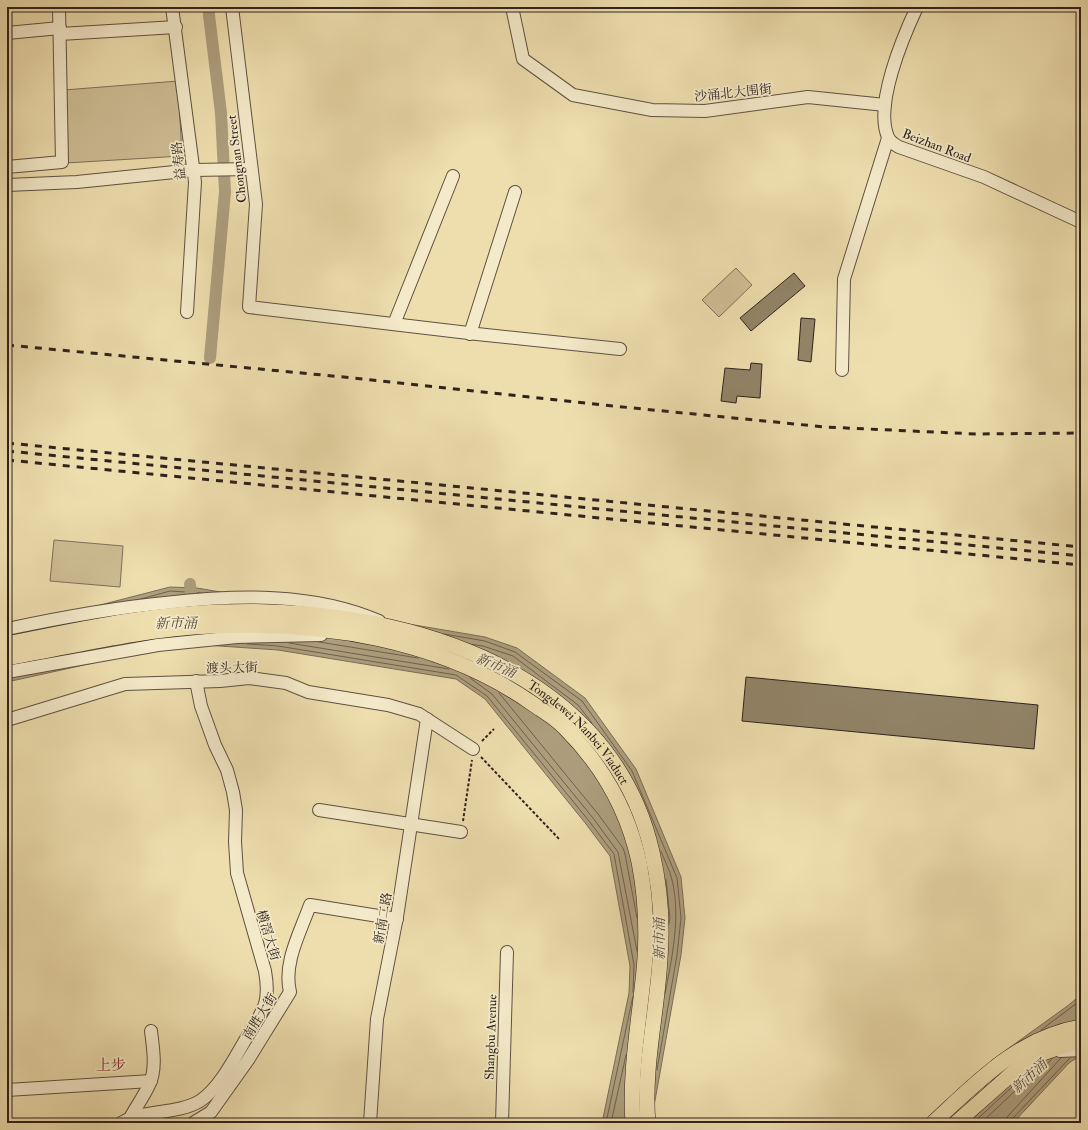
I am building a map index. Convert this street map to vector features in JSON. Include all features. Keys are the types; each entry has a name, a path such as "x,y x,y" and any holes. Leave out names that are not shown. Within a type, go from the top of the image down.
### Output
{"main road":[{"name":"Tongdewei Nanbei Viaduct","path":"7,644 108,624 157,617 261,611 327,615 401,630 441,641 462,649 516,674 560,704 579,721 611,758 635,802 651,850 660,903 660,959 648,1059 648,1123"},
{"name":"Tongdewei Nanbei Viaduct","path":"7,658 139,634 211,626 286,626 332,630 360,635 434,654 459,664 498,682 523,697 563,725 585,750 605,777 631,831 639,865 645,909 645,955 631,1096 633,1123"},
{"path":"933,1123 983,1076 1005,1059 1041,1038 1081,1027"},
{"path":"956,1123 1017,1069 1043,1053 1081,1040"}],"street":[{"path":"7,167 62,162 59,7"},
{"name":"益寿路","path":"172,7 176,27 195,182 186,312"},
{"name":"Chongnan Street","path":"232,7 256,204 249,307 394,324"},
{"name":"沙涌北大围街","path":"512,7 523,59 573,95 652,110 705,111 808,97 885,105"},
{"name":"Beizhan Road","path":"917,7 904,36 887,92 884,124 888,138 892,143 899,147 984,177 1081,222"},
{"path":"7,33 176,27"},
{"path":"842,370 844,279 888,138"},
{"path":"7,185 77,182 194,170 251,168"},
{"path":"453,176 394,324 470,334 620,349"},
{"path":"470,334 515,192"},
{"path":"7,629 112,609 222,597 268,597 340,607 362,614 401,630"},
{"path":"7,672 142,648 204,640 263,636 360,635"},
{"name":"渡头大街","path":"7,720 125,684 249,678 286,683 308,692 388,704 419,714 473,749"},
{"name":"横滘大街","path":"125,1120 182,1107 199,1101 210,1092 225,1073 253,1027 264,1006 266,996 267,986 265,971 236,873 236,810 233,792 227,770 215,745 201,706 196,681"},
{"name":"新南二路","path":"370,1123 377,1019 397,919 427,719"},
{"path":"319,810 461,832"},
{"name":"南胜大街","path":"193,1123 212,1112 248,1060 290,992 287,979 290,960 310,906 397,919"},
{"name":"Shangbu Avenue","path":"502,1123 507,952"},
{"path":"125,1120 150,1081 153,1069 151,1031"},
{"path":"1043,1053 1081,1050"},
{"path":"7,1090 150,1081"}],"path":[{"path":"461,832 473,749 494,729"},
{"path":"473,749 560,840"}],"shaded area":[{"path":"178,81 182,156 66,163 64,90"},
{"path":"736,268 752,285 719,317 702,300"},
{"path":"54,540 123,546 120,587 50,581"}],"water":[{"name":"新市涌","path":"170,587 197,588 485,637 517,648 585,698 636,769 681,877 685,918 681,955 651,1123 602,1123 629,993 630,966 610,856 485,699 456,679 278,650 190,644 129,655 7,682 7,629"},
{"name":"新市涌","path":"1081,995 1081,1055 1069,1063 1013,1123 968,1123 1010,1084 991,1061"}],"building":[{"path":"794,273 805,286 751,331 740,318"},
{"path":"801,318 815,319 811,362 798,360"},
{"path":"751,363 762,364 760,398 737,396 736,403 721,401 725,368 750,370"},
{"path":"746,677 1038,705 1034,749 742,721"}],"waterway":[{"path":"208,7 221,113 225,192 210,358"},
{"path":"190,584 192,604"}],"railway":[{"path":"7,345 354,378 825,427 976,434 1081,433"},
{"path":"7,443 1081,547"},
{"path":"7,451 1081,556"},
{"path":"7,460 1081,565"}],"district":[{"name":"上步","path":"111,1065"}]}
